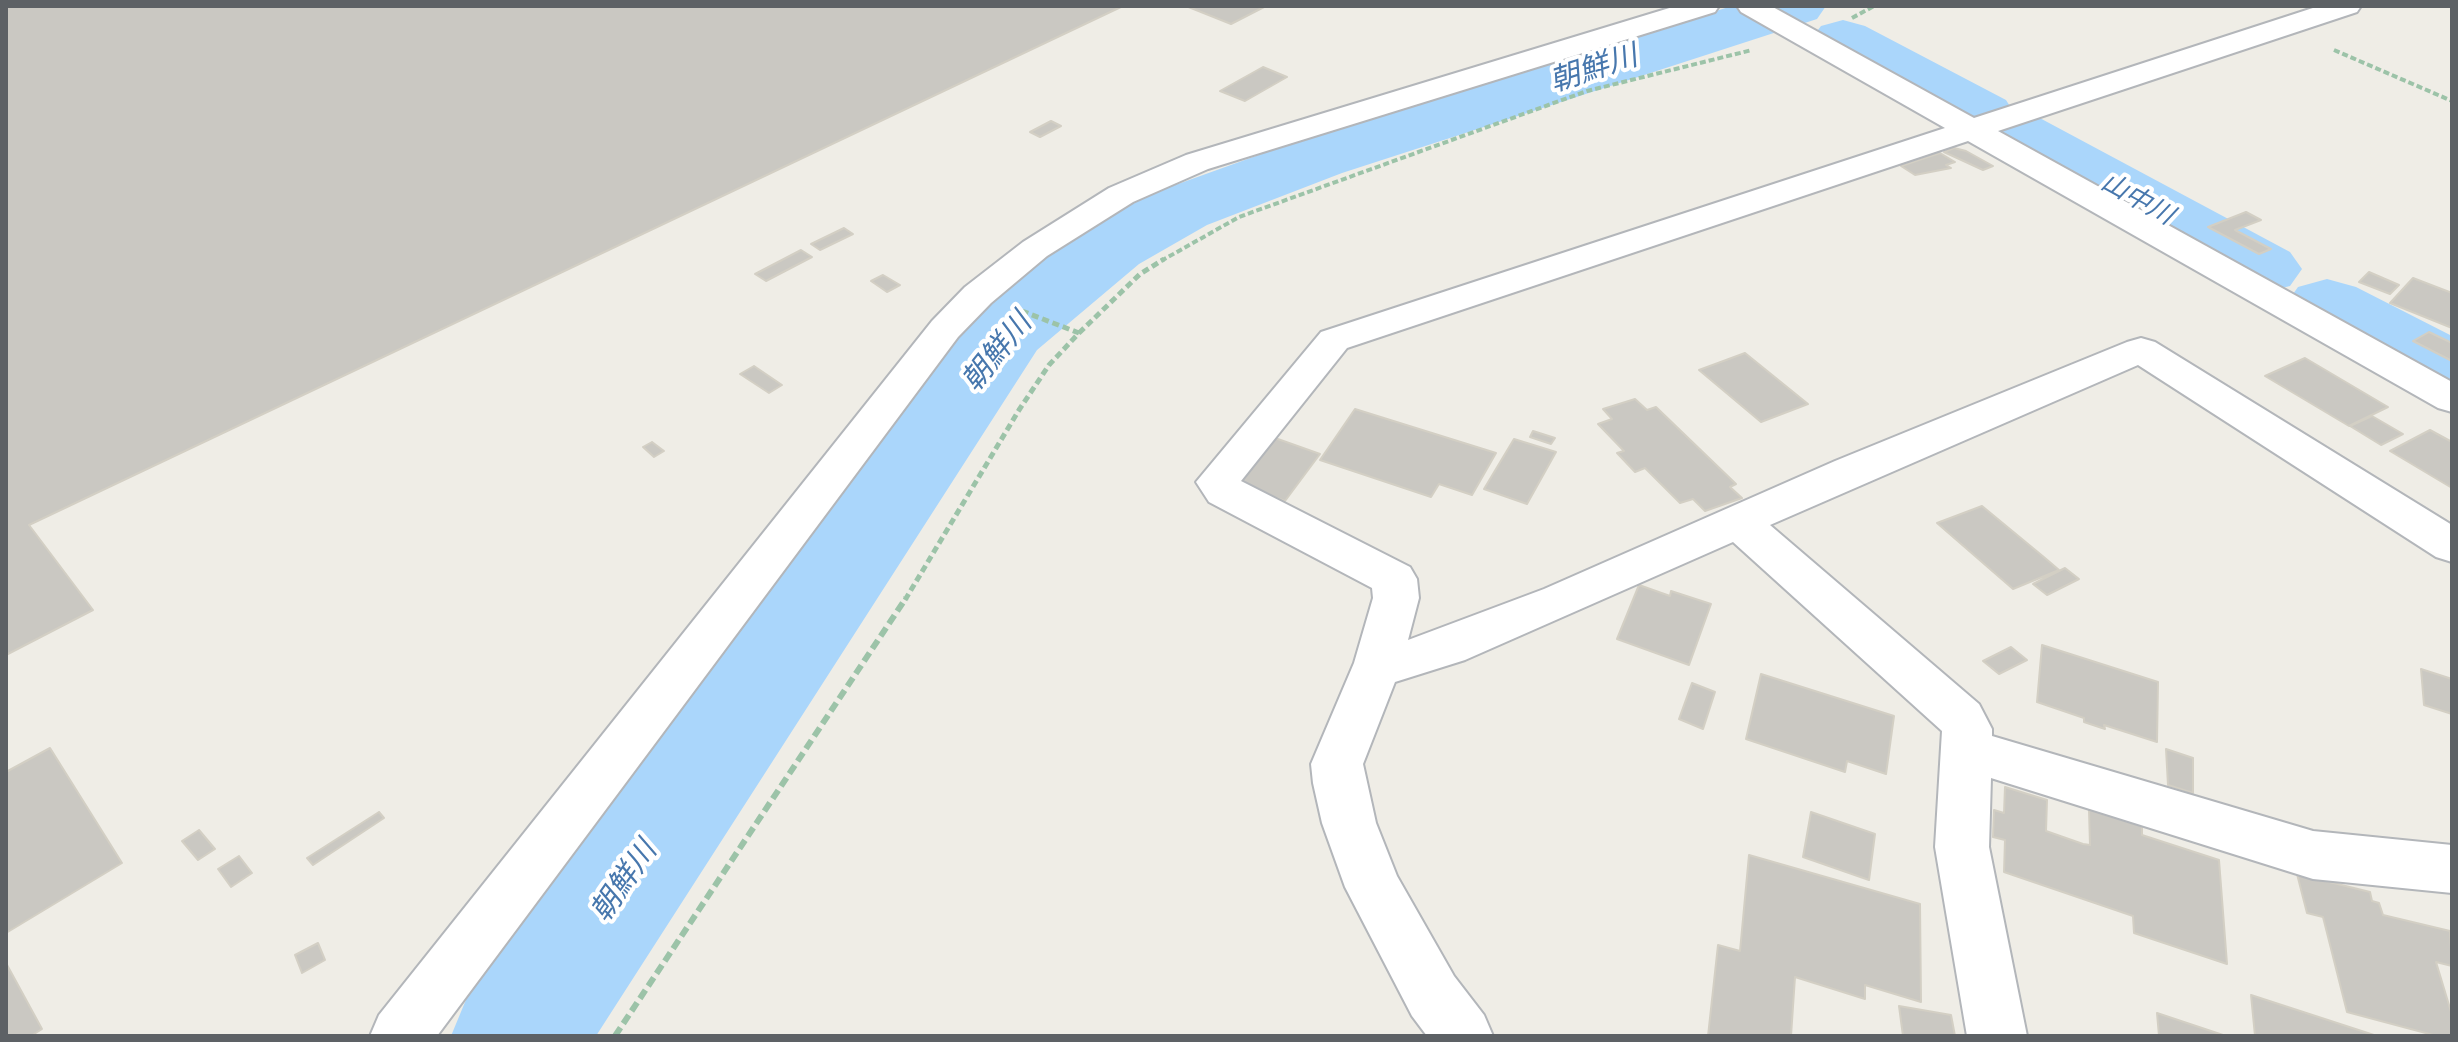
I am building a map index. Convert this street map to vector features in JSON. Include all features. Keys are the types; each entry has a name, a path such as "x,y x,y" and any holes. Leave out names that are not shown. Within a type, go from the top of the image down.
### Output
{"street":[{"path":"400,1036 945,329 978,295 1035,249 1121,195 1197,162 1705,6"},
{"path":"1751,6 2452,399"},
{"path":"1463,1036 1433,996 1373,887 1349,823 1339,783 1337,764 1378,663 1396,598 1394,579 1224,491 1217,482 1334,340 2347,6"},
{"path":"1378,663 1394,663 1448,647 2141,350 2452,546"},
{"path":"1738,521 1961,718 1967,729 1962,847 1997,1036"},
{"path":"1968,750 2313,855 2452,869"}],"path":[{"path":"615,1036 909,594 1049,365 1140,274 1191,241 1239,217 1587,91 1846,22 1874,6"},
{"path":"2281,28 2452,101"},
{"path":"1019,310 1079,333"}],"building":[{"path":"6,6 1123,6 29,525 93,610 6,655"},
{"path":"1186,6 1266,6 1231,24"},
{"path":"1263,67 1287,77 1245,101 1220,91"},
{"path":"1051,121 1061,126 1040,137 1030,132"},
{"path":"1954,148 1993,166 1983,170 1944,152"},
{"path":"1940,153 1955,162 1946,165 1951,168 1915,175 1901,166"},
{"path":"2246,212 2261,220 2235,230 2271,249 2259,254 2208,227"},
{"path":"844,228 853,234 820,250 811,244"},
{"path":"801,250 812,257 766,281 755,274"},
{"path":"2369,272 2399,285 2390,294 2359,282"},
{"path":"883,275 900,285 887,292 871,281"},
{"path":"2413,278 2452,293 2452,328 2390,303"},
{"path":"2429,332 2452,343 2452,361 2413,341"},
{"path":"1745,353 1808,404 1761,422 1699,370"},
{"path":"2305,358 2388,407 2349,426 2265,376"},
{"path":"754,366 782,385 769,393 740,374"},
{"path":"1635,399 1647,410 1656,407 1736,484 1730,487 1742,498 1705,511 1693,499 1680,503 1645,468 1635,472 1617,453 1624,451 1598,424 1612,419 1603,409"},
{"path":"1355,409 1496,453 1472,495 1439,484 1431,497 1320,460"},
{"path":"2372,416 2403,434 2381,445 2350,426"},
{"path":"2430,430 2452,442 2452,488 2390,451"},
{"path":"1533,431 1555,438 1551,444 1530,437"},
{"path":"1275,438 1320,454 1285,501 1239,484"},
{"path":"1514,439 1556,452 1527,504 1484,489"},
{"path":"652,442 664,451 654,457 643,447"},
{"path":"1982,506 2059,570 2013,589 1937,523"},
{"path":"2065,568 2079,579 2047,595 2033,584"},
{"path":"1639,585 1670,596 1671,591 1711,604 1689,665 1617,639"},
{"path":"2042,645 2158,682 2157,742 2084,722 2084,718 2037,702"},
{"path":"2011,647 2027,660 1999,674 1983,661"},
{"path":"2421,669 2452,679 2452,714 2424,705"},
{"path":"1761,674 1894,716 1886,774 1847,761 1845,772 1746,739"},
{"path":"1692,683 1715,692 1703,729 1679,719"},
{"path":"50,748 122,863 6,933 6,772"},
{"path":"2166,749 2193,758 2193,793 2168,785"},
{"path":"2005,787 2047,800 2046,831 2083,844 2090,845 2089,810 2142,826 2142,835 2219,860 2227,964 2134,933 2133,916 2004,872 2005,840 1993,837 1994,810 2004,813"},
{"path":"379,812 384,818 313,865 307,858"},
{"path":"1811,812 1875,834 1869,880 1803,857"},
{"path":"199,830 215,849 198,860 182,841"},
{"path":"1749,855 1920,904 1921,1002 1865,985 1865,999 1795,977 1791,1036 1708,1036 1718,945 1740,951"},
{"path":"239,856 252,873 231,887 218,869"},
{"path":"2297,874 2370,892 2372,901 2379,903 2383,915 2450,931 2452,966 2436,962 2452,1015 2452,1036 2437,1036 2347,1012 2323,917 2307,913"},
{"path":"318,943 325,960 302,973 295,955"},
{"path":"6,963 42,1029 31,1036 6,1036"},
{"path":"2251,995 2377,1036 2255,1036"},
{"path":"1899,1006 1951,1015 1955,1036 1903,1036"},
{"path":"2157,1013 2226,1036 2159,1036"}],"waterway":[{"name":"朝鮮川","path":"518,1036 1006,333 1047,297 1111,247 1180,209 1317,158 1795,6"},
{"name":"山中川","path":"1843,39 1982,115"},
{"name":"山中川","path":"2011,131 2262,269"},
{"name":"山中川","path":"2327,304 2452,372"}]}
